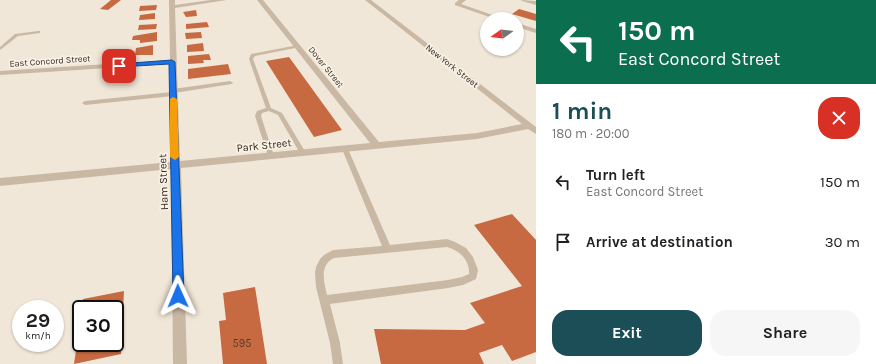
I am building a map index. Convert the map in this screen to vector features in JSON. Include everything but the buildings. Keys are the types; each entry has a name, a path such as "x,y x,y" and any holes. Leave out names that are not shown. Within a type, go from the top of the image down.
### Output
{"street":[{"path":"171,4 224,0"},
{"name":"Dover Street","path":"260,0 377,146"},
{"name":"New York Street","path":"368,0 533,129"},
{"path":"463,0 456,4 480,12"},
{"path":"524,0 536,4"},
{"name":"Ham Street","path":"171,4 180,364"},
{"path":"524,27 536,31"},
{"name":"East Concord Street","path":"0,74 172,62"},
{"name":"Park Street","path":"0,182 377,146 533,129"}],"lane":[{"path":"0,49 17,35 38,32"},
{"path":"269,109 252,63 252,56 298,46"},
{"path":"85,103 173,93 230,83"},
{"path":"271,156 258,116 259,112 269,109 280,114 303,153"},
{"path":"346,149 387,248"},
{"path":"324,300 448,284 462,281 473,276 474,270 472,263 460,247 447,243 387,248 326,256 321,262 319,281 338,364"}],"slow traffic":[{"path":"173,99 175,157"}],"route":[{"path":"119,66 172,62 178,296"}]}
